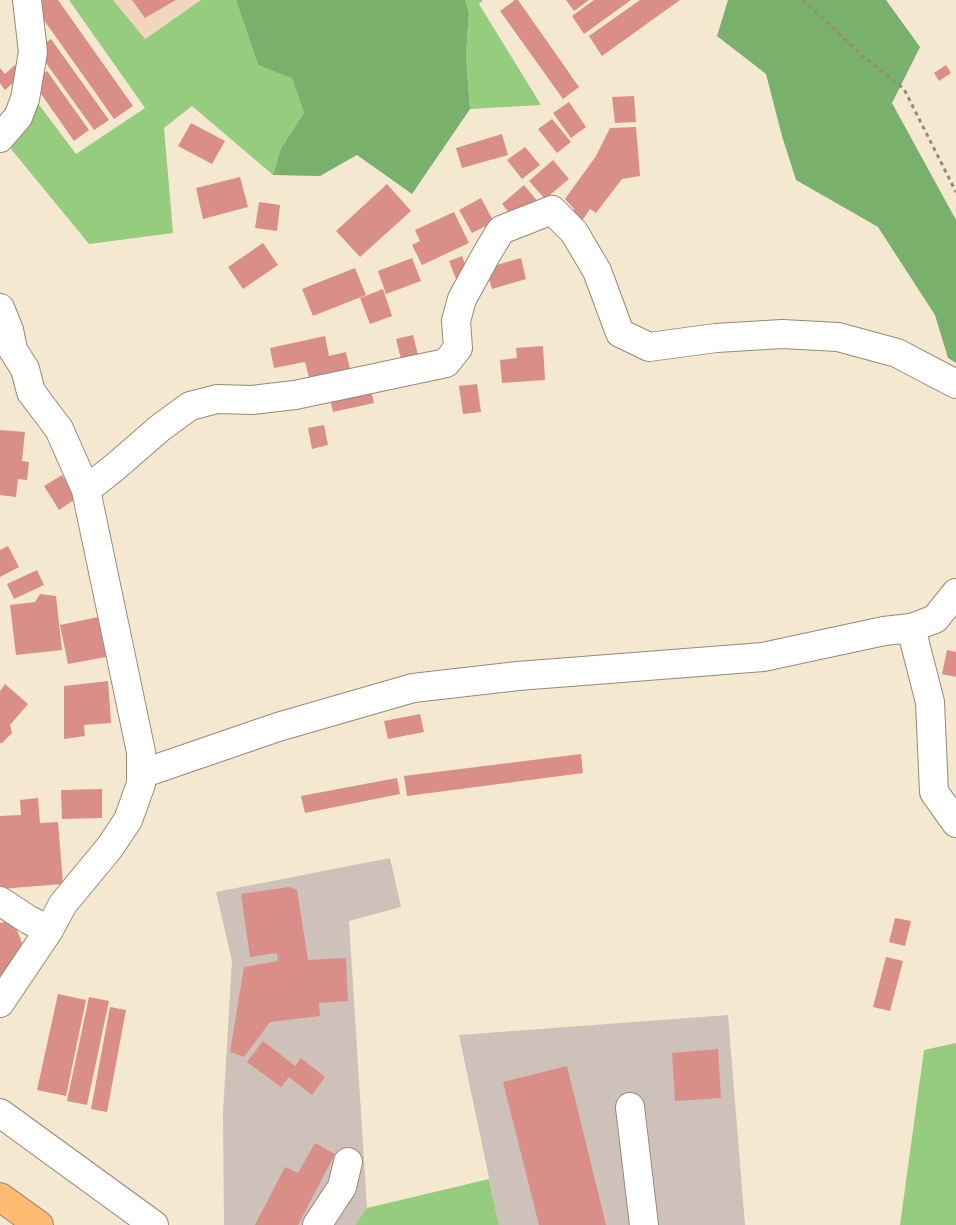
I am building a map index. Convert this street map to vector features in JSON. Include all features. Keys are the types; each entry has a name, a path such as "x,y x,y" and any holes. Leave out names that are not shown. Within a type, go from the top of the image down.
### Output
{"highway":[{"path":"0,1197 39,1225"}],"street":[{"path":"0,138 18,117 25,99 33,52 26,0"},
{"path":"86,490 160,428 190,406 217,399 252,400 295,395 446,363 458,348 456,321 462,299 501,230 552,210 574,232 597,271 620,333 649,347 716,338 782,334 838,337 897,353 956,384"},
{"path":"0,308 9,330 13,350 25,369 31,392 59,429 86,490 141,752 141,784 128,820 110,847 63,904 49,930 0,1003"},
{"path":"141,774 278,727 413,688 518,676 763,657 884,631 910,628 935,619 956,593"},
{"path":"910,628 930,702 934,792 956,823"},
{"path":"0,901 29,920 49,930"},
{"path":"630,1107 644,1225"},
{"path":"0,1113 154,1225"},
{"path":"317,1225 342,1187 348,1162"}],"path":[{"path":"803,0 859,53 904,89 956,192"}],"shaded area":[{"path":"113,0 201,0 144,39"},
{"path":"390,858 401,907 349,921 367,1208 355,1225 224,1225 223,1112 232,961 216,892"},
{"path":"728,1015 745,1225 499,1225 459,1035"}],"green space":[{"path":"69,0 113,0 145,39 201,0 236,0 258,65 292,77 304,113 281,148 273,175 192,106 164,128 173,233 89,244 11,149 34,98 76,154 145,108"},
{"path":"236,0 465,0 469,12 466,55 470,109 412,194 357,155 320,176 273,175 281,148 304,113 292,78 258,65"},
{"path":"465,0 483,0 479,4 541,105 470,109 466,55 469,12"},
{"path":"728,0 886,0 920,47 892,103 956,220 956,363 948,358 935,315 878,227 796,180 766,74 717,36"},
{"path":"956,1043 956,1225 900,1225 924,1050"},
{"path":"489,1179 499,1225 355,1225 367,1208"}],"building":[{"path":"43,0 58,0 133,106 114,119 34,6"},
{"path":"132,0 176,0 145,18"},
{"path":"515,0 518,0 579,87 563,99 500,11"},
{"path":"566,0 589,0 574,11"},
{"path":"594,0 631,0 584,34 572,16"},
{"path":"640,0 680,0 602,56 589,36"},
{"path":"51,39 109,120 94,130 36,49"},
{"path":"15,65 23,74 5,90 0,83 0,68 5,74"},
{"path":"946,65 951,73 939,81 934,73"},
{"path":"47,71 89,130 74,141 32,81"},
{"path":"634,96 636,122 615,123 612,97"},
{"path":"569,102 586,127 571,138 553,113"},
{"path":"552,119 571,142 557,153 538,129"},
{"path":"191,123 225,141 212,164 178,146"},
{"path":"636,127 640,176 622,179 596,213 590,209 581,222 571,215 574,209 565,199 596,156 610,128"},
{"path":"502,134 508,155 462,168 456,148"},
{"path":"525,147 540,165 522,179 507,160"},
{"path":"553,160 569,179 545,199 529,181"},
{"path":"240,177 248,207 203,219 196,188"},
{"path":"387,184 411,211 360,257 336,231"},
{"path":"524,185 539,203 511,215 502,204"},
{"path":"481,198 494,222 472,233 459,210"},
{"path":"259,202 280,205 277,231 255,228"},
{"path":"454,212 469,243 422,265 412,245 420,241 415,230"},
{"path":"263,243 278,265 243,289 228,267"},
{"path":"462,256 469,274 458,284 449,261"},
{"path":"412,258 421,281 386,294 378,271"},
{"path":"521,258 526,279 492,289 486,268"},
{"path":"355,268 366,295 313,316 302,289"},
{"path":"383,289 392,316 370,324 360,298"},
{"path":"413,335 419,359 402,363 396,339"},
{"path":"325,336 329,356 346,352 351,373 310,382 305,362 274,368 270,348"},
{"path":"543,346 545,380 502,383 500,360 517,358 516,348"},
{"path":"477,384 481,412 463,414 459,386"},
{"path":"370,386 374,403 333,412 329,394"},
{"path":"324,425 328,445 312,449 308,428"},
{"path":"0,430 25,432 22,461 29,462 27,480 18,479 16,497 0,495"},
{"path":"62,475 77,498 59,510 44,486"},
{"path":"8,546 19,567 0,577 0,550"},
{"path":"37,570 44,585 14,599 7,584"},
{"path":"40,594 56,596 62,650 16,655 10,605 35,602"},
{"path":"98,617 106,657 68,664 60,625"},
{"path":"947,650 956,652 956,677 942,674"},
{"path":"108,681 111,723 84,725 85,736 64,739 64,686"},
{"path":"5,684 28,704 10,725 12,733 0,743 0,691"},
{"path":"420,714 424,732 388,739 384,721"},
{"path":"581,754 583,773 407,796 404,776"},
{"path":"397,778 400,794 305,813 301,796"},
{"path":"102,789 102,818 62,819 61,790"},
{"path":"38,798 40,823 58,822 63,884 0,889 0,816 21,815 20,800"},
{"path":"289,887 297,890 308,960 346,958 348,1001 319,1003 320,1016 270,1022 244,1057 230,1052 244,967 278,961 277,953 250,957 241,894"},
{"path":"895,918 911,921 905,946 889,942"},
{"path":"13,920 22,943 0,988 0,923"},
{"path":"886,957 903,961 890,1011 873,1007"},
{"path":"58,994 86,1000 66,1096 37,1090"},
{"path":"89,997 109,1001 87,1105 67,1101"},
{"path":"110,1007 126,1010 107,1112 91,1109"},
{"path":"263,1041 295,1066 301,1058 325,1077 312,1095 289,1077 281,1087 247,1062"},
{"path":"718,1049 721,1098 675,1101 672,1053"},
{"path":"567,1066 606,1225 539,1225 503,1082"},
{"path":"315,1143 335,1154 298,1225 255,1225 285,1167 298,1173"}]}
